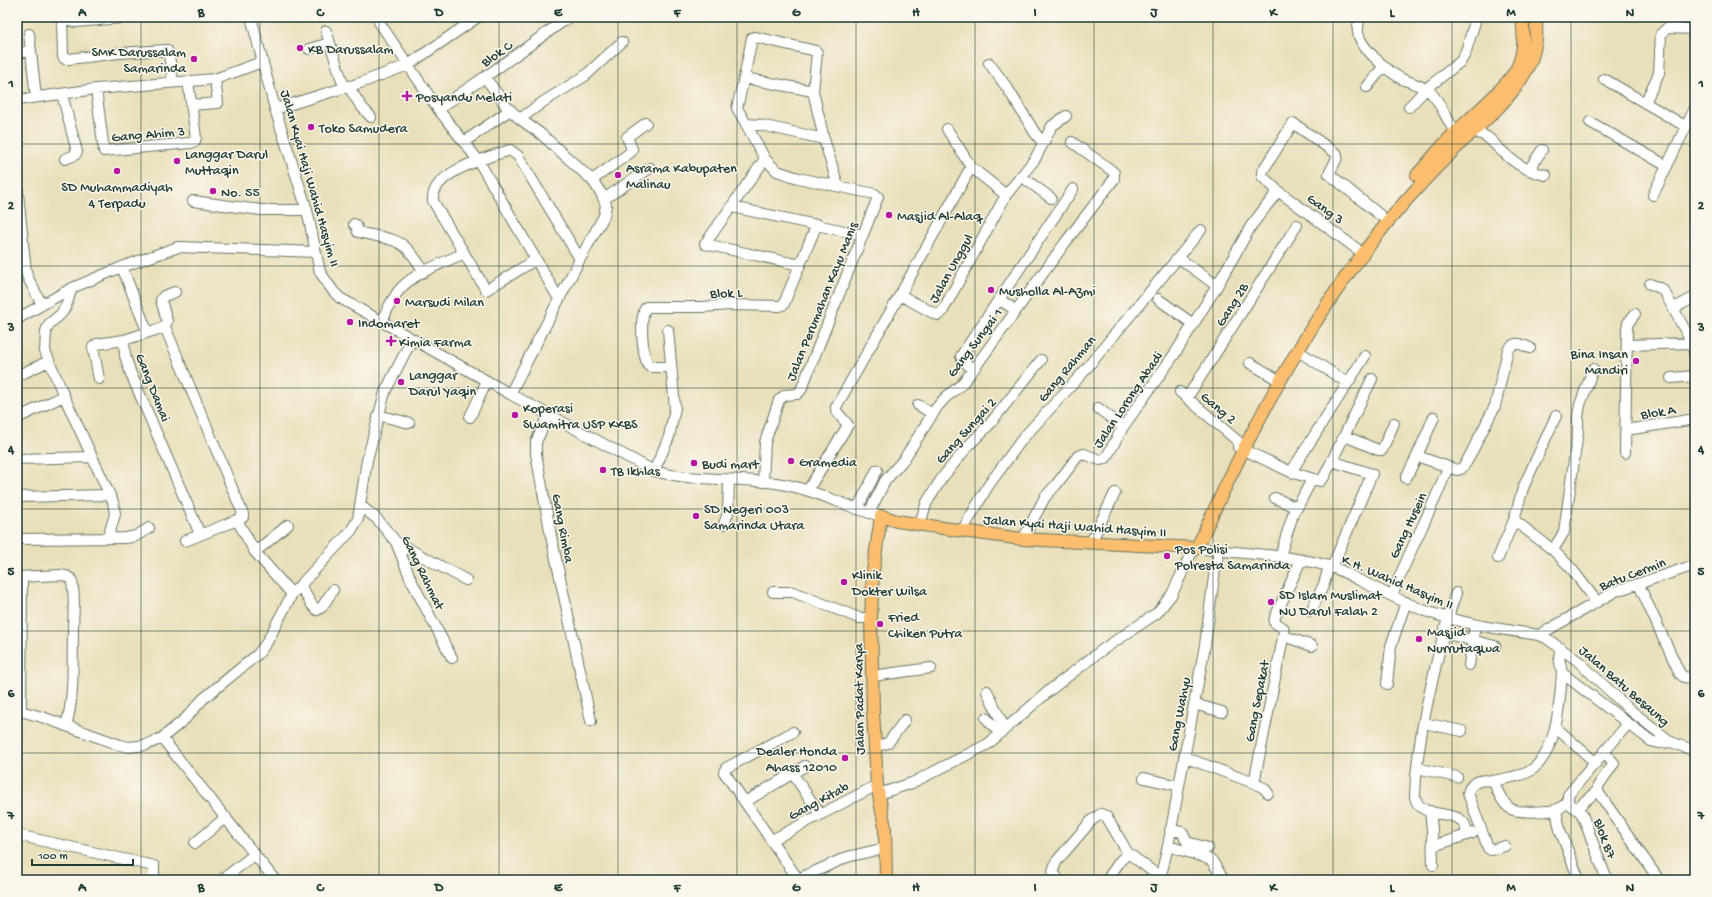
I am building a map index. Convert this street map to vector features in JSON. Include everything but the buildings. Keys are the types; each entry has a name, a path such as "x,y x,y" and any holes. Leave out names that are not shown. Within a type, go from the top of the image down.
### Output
{"main road":[{"path":"1469,128 1517,68 1522,52 1524,37 1522,17"},
{"path":"1193,549 1240,446 1276,378 1328,292 1381,216 1459,137 1505,101 1522,78 1532,59 1536,45 1537,26 1535,17"},
{"path":"1240,446 1333,295 1390,217 1432,172 1459,137"},
{"name":"Jalan Kyai Haji Wahid Hasyim II","path":"875,515 897,521 920,523 962,531 1023,539 1193,549"},
{"name":"Jalan Padat Karya","path":"875,515 871,618 874,747 878,790 884,821 886,880"}],"street":[{"path":"134,17 75,22 62,18 62,54 64,59 167,50 173,82"},
{"name":"Jalan Kyai Haji Wahid Hasyim II","path":"251,17 275,109 307,210 320,272 333,291 350,304 486,381 654,470 680,477 763,482 808,490 875,515"},
{"path":"275,109 408,66 478,17"},
{"name":"Blok C","path":"438,109 569,17"},
{"path":"1360,17 1358,33 1360,38 1383,67 1401,78 1426,89 1440,106 1459,137"},
{"path":"379,22 438,109 478,160 559,299"},
{"path":"1409,107 1426,89 1461,60 1465,54 1475,22"},
{"path":"1645,103 1659,73 1661,34 1667,28 1695,29"},
{"path":"326,31 346,87 371,117"},
{"path":"29,34 36,97"},
{"name":"Jalan Perumahan Kayu Manis","path":"763,482 765,442 779,400 782,396 794,395 799,392 878,197 875,194 798,178 776,171 765,159 737,108 744,78 750,40 755,37 816,50 818,54 813,91"},
{"path":"520,119 543,102 585,76 622,42"},
{"path":"309,49 330,43"},
{"path":"17,53 30,51"},
{"path":"17,100 96,89 215,79 262,62"},
{"path":"989,63 1008,89 1035,133 1043,143"},
{"path":"1366,87 1383,67"},
{"path":"485,77 510,110 541,134 592,180 606,205 604,216 510,394"},
{"path":"744,78 813,91 824,139 838,186"},
{"path":"191,105 218,103 215,79"},
{"path":"1604,79 1685,126"},
{"name":"Gang Ahim 3","path":"96,89 104,151 190,144 195,141 196,138 188,81"},
{"path":"62,94 77,152 75,155 65,159"},
{"path":"1653,196 1685,126 1695,108"},
{"path":"464,142 510,110"},
{"name":"Jalan Unggul","path":"900,295 934,314 938,315 942,312 1006,195 1035,159 1052,126 1066,116"},
{"path":"1590,122 1667,166"},
{"path":"592,180 631,152 632,149 627,137 646,123"},
{"name":"Gang 3","path":"1357,249 1278,191 1262,176 1262,172 1293,123 1338,154 1328,171 1329,174 1381,216"},
{"path":"746,124 762,125 824,139"},
{"path":"1469,128 1487,137 1503,153 1528,170 1546,175"},
{"path":"947,129 971,167 1006,195"},
{"name":"Gang Sungai 1","path":"875,515 885,481 904,459 933,414 946,397 961,385 973,370 1015,310 1114,179 1115,176 1112,170 1072,142"},
{"path":"535,260 486,290 436,207 432,195 434,189 444,179 478,160 510,150 515,153 580,259"},
{"path":"1528,170 1542,150"},
{"path":"765,159 705,244 800,264 817,224"},
{"path":"808,490 848,425 836,411 836,407 971,167"},
{"path":"604,199 650,168"},
{"path":"1021,176 1051,198"},
{"path":"973,370 962,359 962,356 1073,189"},
{"path":"17,190 26,272 42,305"},
{"name":"Jalan Lorong Abadi","path":"1023,539 1045,497 1078,456 1084,454 1103,460 1123,427 1194,324 1251,226 1278,191"},
{"path":"193,202 261,210 307,210"},
{"path":"732,207 863,235"},
{"path":"354,224 356,225 358,232 396,240 412,252 424,272"},
{"name":"Gang 2B","path":"1184,395 1297,225"},
{"name":"Gang Rahman","path":"962,531 985,491 1023,438 1080,374 1201,230"},
{"path":"17,319 72,288 122,267 171,249 184,246 316,252"},
{"path":"382,321 398,291 408,282 424,272 464,254"},
{"path":"1179,258 1217,286"},
{"name":"Blok L","path":"670,367 650,367 647,364 645,359 642,326 643,313 646,308 730,305 775,306 786,300 800,264"},
{"path":"122,267 147,331"},
{"path":"1650,284 1662,289 1674,308 1692,343 1695,357"},
{"path":"72,288 66,306 61,314 49,324 44,343 49,361 64,396 91,457 110,495 114,514 108,538"},
{"path":"175,292 164,296 161,300 166,321 165,327 244,514 243,517 185,541"},
{"path":"1674,308 1695,297"},
{"path":"1158,299 1194,324"},
{"path":"999,300 1015,310"},
{"path":"1625,453 1628,323 1635,314"},
{"name":"Gang Damai","path":"165,327 147,331 124,340 125,356 131,374 200,534"},
{"path":"654,470 669,437 675,408 670,367 668,330"},
{"path":"66,726 69,715 73,679 72,582 70,578 66,576 20,577 19,710 125,747 146,745 162,738 185,719 203,699 261,652 292,594 351,531 358,519 361,506 366,460 378,415 388,386 412,339"},
{"path":"99,379 93,346 97,344 124,340"},
{"path":"1417,456 1448,467 1461,469 1466,464 1495,406 1508,350 1511,346 1517,343 1530,348"},
{"path":"1627,345 1692,343"},
{"path":"1298,351 1348,383"},
{"path":"1291,472 1365,356"},
{"name":"Gang Sungai 2","path":"920,523 927,502 942,478 969,445 989,425 1041,360"},
{"path":"17,376 49,361"},
{"path":"1250,363 1276,378"},
{"path":"1553,550 1564,532 1578,432 1580,405 1593,369"},
{"path":"1671,378 1695,376"},
{"path":"1280,556 1295,508 1298,507 1314,480 1323,480 1372,379"},
{"path":"470,417 486,381"},
{"name":"Gang 2","path":"1184,395 1240,446 1291,472 1314,480"},
{"path":"17,418 64,396"},
{"path":"918,406 933,414"},
{"path":"1098,408 1123,427"},
{"name":"Gang Rimba","path":"548,414 536,442 536,454 551,536 591,721"},
{"path":"378,415 409,422"},
{"path":"1498,558 1514,520 1523,488 1556,416"},
{"path":"1406,478 1434,417"},
{"name":"Blok A","path":"1626,430 1695,419"},
{"path":"1345,436 1378,450 1382,450 1394,424"},
{"path":"17,459 91,457"},
{"path":"1311,611 1372,474 1332,462"},
{"name":"Gang Husein","path":"1392,596 1400,572 1440,488 1448,467"},
{"path":"857,509 877,470"},
{"path":"724,524 728,513 729,480"},
{"path":"1091,542 1115,493"},
{"path":"17,498 110,495"},
{"path":"1275,498 1295,508"},
{"name":"Gang Rahmat","path":"361,506 377,519 396,542 411,580 452,658"},
{"path":"236,520 255,552 292,594"},
{"path":"1514,520 1553,550 1571,568 1597,602"},
{"path":"255,552 288,524"},
{"path":"17,539 130,538 149,528"},
{"path":"396,542 466,580"},
{"name":"K.H. Wahid Hasyim II","path":"1193,549 1280,556 1331,567 1392,596 1447,618 1475,625 1539,635"},
{"name":"Gang Kitab","path":"772,840 820,814 878,790 923,778 982,748 1050,690 1102,650 1157,613 1175,589 1193,549"},
{"name":"Gang Wahyu","path":"1162,878 1194,704 1219,551"},
{"path":"1301,560 1275,617 1276,624 1284,629 1284,636 1312,646"},
{"name":"Batu Cermin","path":"1539,635 1616,591 1639,585 1695,565"},
{"path":"300,585 312,605 317,610 322,607 333,590"},
{"path":"1639,585 1680,674 1684,677 1690,678"},
{"path":"773,592 793,592 859,618 871,618"},
{"path":"1456,593 1443,633 1427,703 1417,768 1415,800 1419,807 1430,812 1451,815 1464,823 1467,828 1466,834"},
{"path":"1387,684 1391,646 1406,602"},
{"path":"1469,665 1475,625"},
{"path":"1443,633 1495,646"},
{"name":"Jalan Batu Besaung","path":"1539,635 1546,638 1578,661 1629,709 1671,742 1695,751"},
{"name":"Gang Sepakat","path":"1254,783 1284,636"},
{"path":"1505,846 1489,849 1469,799 1469,788 1475,782 1482,780 1494,781 1521,774 1533,768 1548,748 1555,727 1562,674 1559,657 1560,648"},
{"path":"872,676 931,668"},
{"path":"1562,674 1627,725 1651,741 1659,743 1671,742"},
{"path":"987,691 1002,732"},
{"path":"1194,704 1222,712"},
{"path":"986,718 1002,732"},
{"path":"874,747 888,743 905,720"},
{"path":"1424,724 1462,731"},
{"path":"1598,790 1577,808 1571,806 1568,802 1568,795 1605,753 1627,725"},
{"path":"1555,727 1596,763"},
{"path":"793,732 724,770 727,778 772,840 797,880 848,857 885,848"},
{"path":"162,738 275,880"},
{"path":"1605,753 1614,763 1598,786 1600,796 1659,880"},
{"path":"1184,757 1254,783 1264,788 1268,793"},
{"path":"745,802 805,766"},
{"path":"1417,768 1458,777"},
{"path":"793,774 820,814"},
{"path":"1144,778 1179,786"},
{"path":"1494,781 1507,806 1514,811 1556,810 1568,802"},
{"name":"Blok B7","path":"1577,808 1582,814 1607,880"},
{"path":"1556,810 1560,830 1579,880"},
{"path":"1430,812 1433,865"},
{"path":"1056,878 1053,871 1056,862 1092,820 1101,814 1106,816 1128,852 1162,878"},
{"path":"195,843 226,817"},
{"path":"1170,830 1182,832 1184,839 1190,844 1208,848"},
{"path":"1433,846 1466,834 1481,832"},
{"path":"17,835 154,866 154,880"},
{"path":"1168,846 1204,857 1212,862 1224,880"},
{"path":"1107,880 1128,852"},
{"path":"223,879 255,854"}],"place":[{"name":"KB Darussalam","path":"300,48"},
{"name":"SMK Darussalam Samarinda","path":"194,59"},
{"name":"Posyandu Melati","path":"407,96"},
{"name":"Toko Samudera","path":"311,127"},
{"name":"Langgar Darul Muttaqin","path":"177,161"},
{"name":"SD Muhammadiyah 4 Terpadu","path":"117,171"},
{"name":"Asrama Kabupaten Malinau","path":"618,175"},
{"name":"No. 55","path":"213,191"},
{"name":"Masjid Al-Alaq","path":"889,215"},
{"name":"Musholla Al-Azmi","path":"991,290"},
{"name":"Marsudi Milan","path":"397,301"},
{"name":"Indomaret","path":"350,322"},
{"name":"Kimia Farma","path":"391,341"},
{"name":"Bina Insan Mandiri","path":"1636,361"},
{"name":"Langgar Darul Yaqin","path":"401,382"},
{"name":"Koperasi Swamitra USP KKBS","path":"515,415"},
{"name":"Gramedia","path":"791,461"},
{"name":"Budi mart","path":"694,463"},
{"name":"TB Ikhlas","path":"603,470"},
{"name":"SD Negeri 003 Samarinda Utara","path":"696,516"},
{"name":"Pos Polisi Polresta Samarinda","path":"1167,556"},
{"name":"Klinik Dokter Wilsa","path":"844,582"},
{"name":"SD Islam Muslimat NU Darul Falah 2","path":"1271,602"},
{"name":"Fried Chiken Putra","path":"880,624"},
{"name":"Masjid Nurrutaqwa","path":"1419,639"},
{"name":"Dealer Honda Ahass 12010","path":"845,758"}]}
